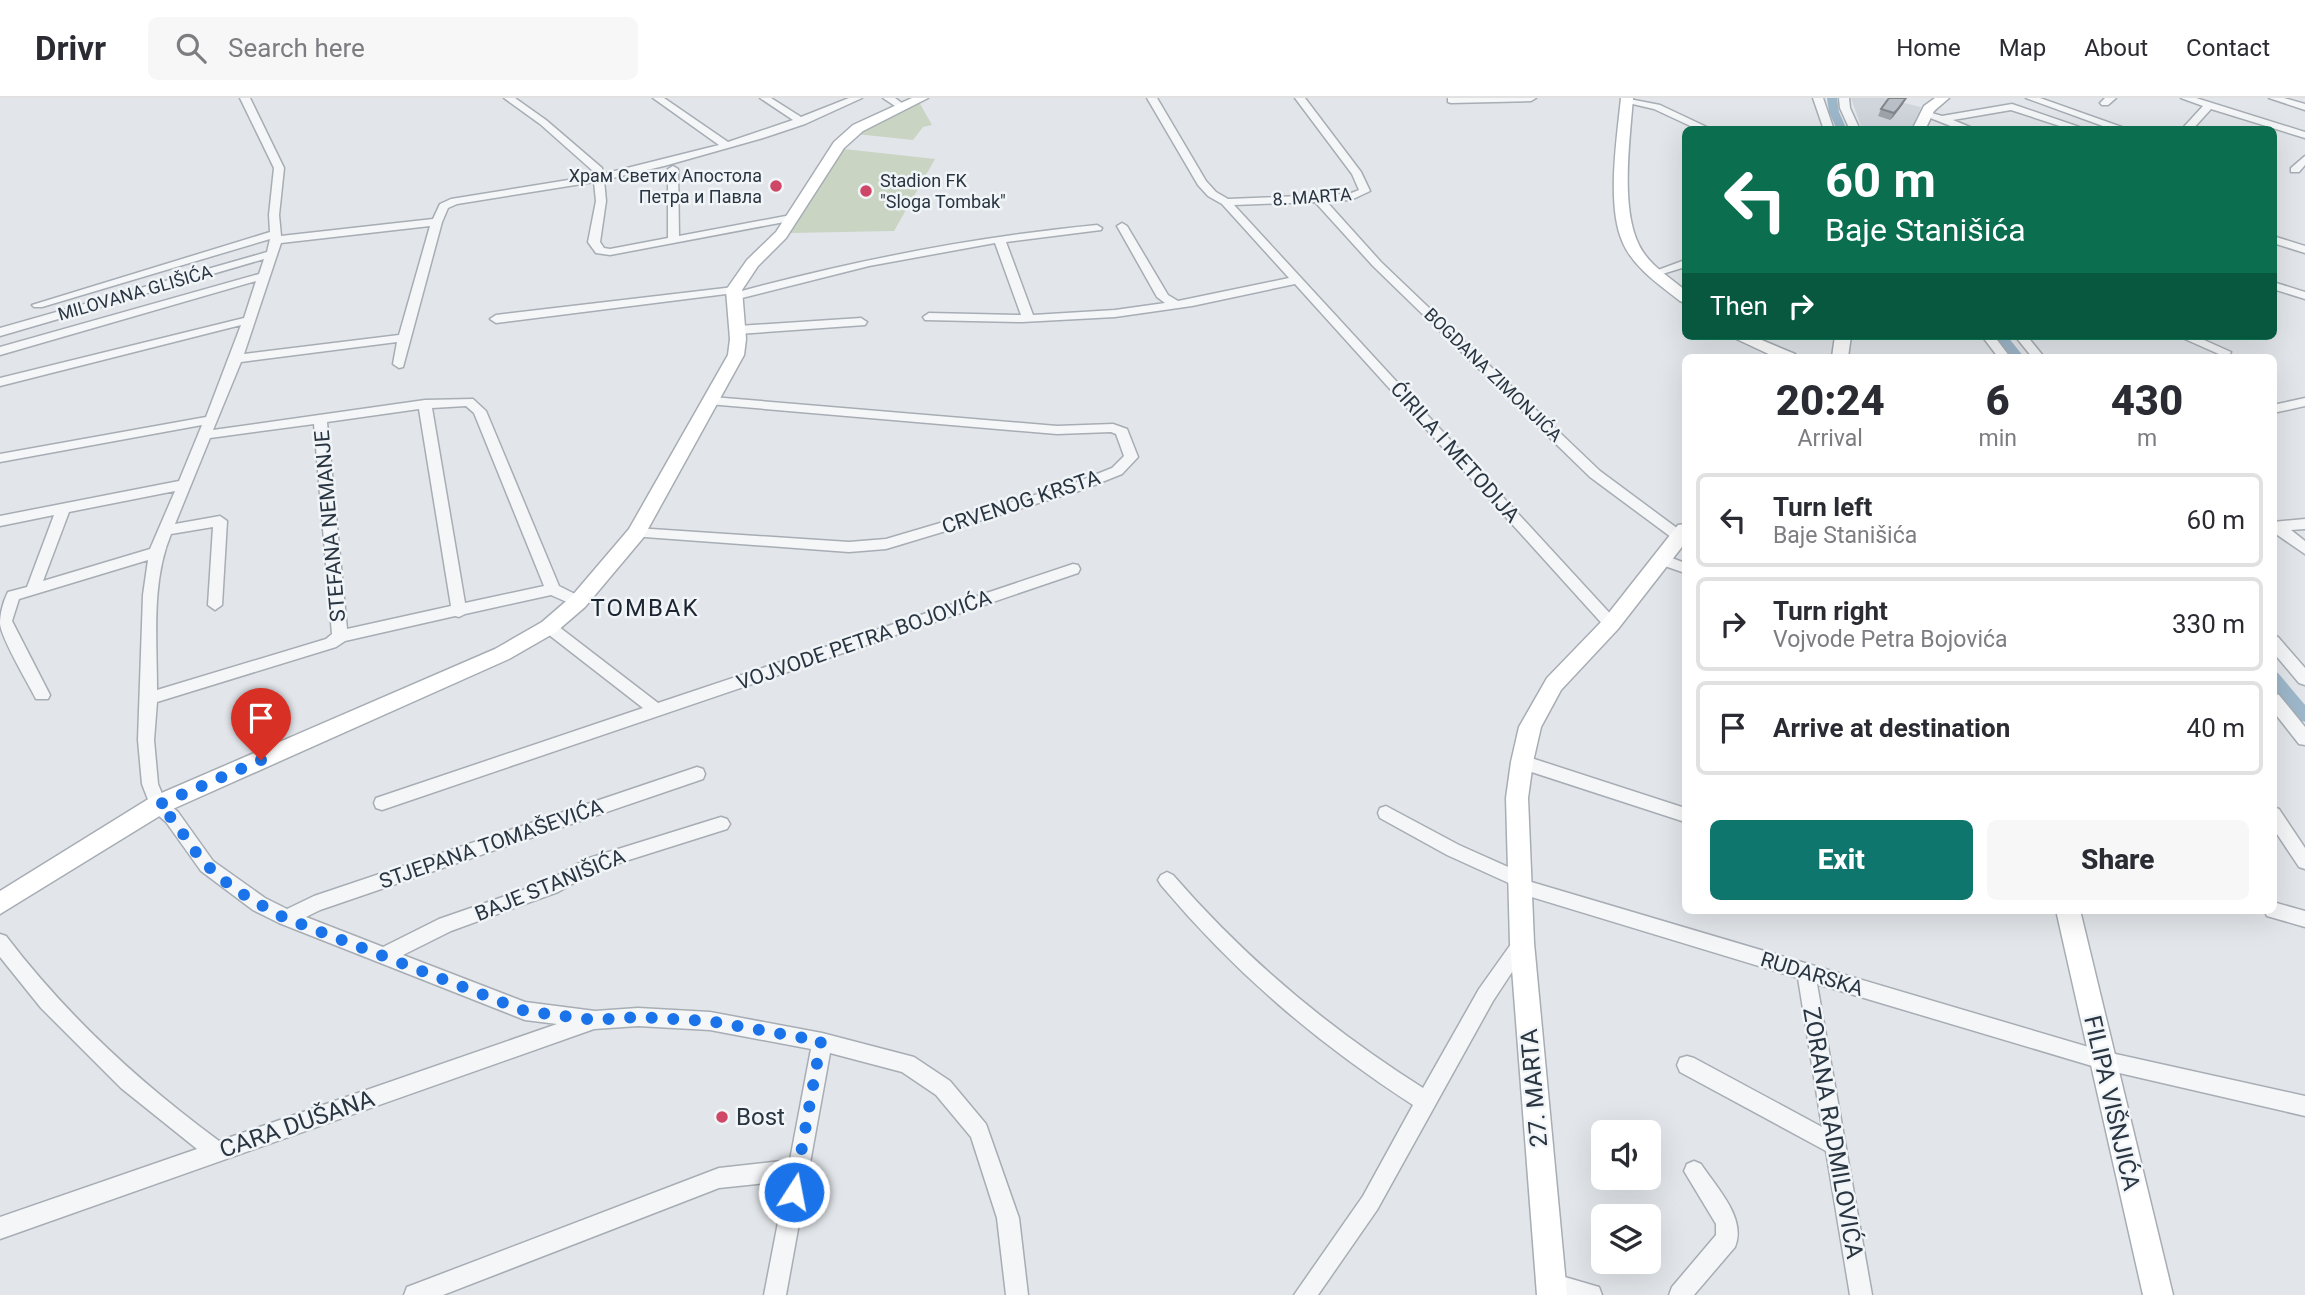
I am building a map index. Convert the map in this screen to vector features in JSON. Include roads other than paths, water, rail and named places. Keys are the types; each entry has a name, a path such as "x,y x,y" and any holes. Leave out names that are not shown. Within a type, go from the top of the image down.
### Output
{"street":[{"path":"245,98 279,168 275,237 236,359 156,552 150,595 146,740 150,784 158,805 172,817 207,866 259,904 383,957 525,1011 594,1020 638,1017 710,1021 821,1041 907,1064 943,1088 960,1105 979,1131 1008,1217 1016,1263 1017,1295"},
{"path":"509,98 598,170 601,201 594,242 600,251 610,252 791,218"},
{"path":"658,98 726,145"},
{"path":"765,98 802,122"},
{"path":"399,364 404,338 443,206 455,201 548,188 671,163 802,122 857,98"},
{"path":"0,904 158,805 502,654 549,627 578,602 636,533 736,355 738,330 734,294 752,263 781,235 846,137 880,116 894,102 922,98"},
{"name":"ĆIRILA I METODIJA","path":"1152,98 1202,183 1226,202 1611,624"},
{"name":"8. MARTA","path":"1226,202 1351,197 1363,193 1366,189 1300,98"},
{"path":"1451,100 1531,98"},
{"path":"1818,98 1828,126"},
{"path":"1844,98 1845,108 1853,126"},
{"path":"1920,126 1925,114 1942,98"},
{"path":"2031,98 2113,126"},
{"path":"2186,98 2276,126"},
{"path":"2274,98 2305,107"},
{"path":"1682,295 1656,273 1630,243 1626,224 1627,99 1663,109 1699,126"},
{"path":"2190,126 2210,105"},
{"path":"1943,119 2012,107 2071,126"},
{"path":"1925,114 1961,126"},
{"path":"2277,126 2305,135"},
{"path":"2295,170 2305,159"},
{"path":"673,169 674,240"},
{"name":"BOGDANA ZIMONJIĆA","path":"1318,199 1377,264 1468,353 1495,374 1595,474 1682,533"},
{"name":"MILOVANA GLIŠIĆA","path":"38,305 275,237 437,222"},
{"path":"1122,226 1163,298 1177,306"},
{"path":"496,319 734,294 867,262 999,239 1097,228"},
{"path":"999,239 1028,318"},
{"path":"2277,240 2305,250"},
{"name":"MILOVANA GLIŠIĆA","path":"0,332 270,254"},
{"path":"1656,273 1682,264"},
{"name":"MILOVANA GLIŠIĆA","path":"0,351 263,276"},
{"path":"929,317 1028,318 1098,315 1177,306 1298,280"},
{"path":"2277,286 2305,296"},
{"path":"0,383 249,320"},
{"path":"738,330 862,322"},
{"path":"236,359 404,338"},
{"path":"1748,340 1782,354"},
{"path":"1991,340 2002,354"},
{"path":"2024,340 2036,354"},
{"path":"2194,340 2225,352"},
{"name":"CRVENOG KRSTA","path":"636,533 849,547 886,544 1077,486 1117,471 1131,457 1122,432 1113,428 1057,430 712,401"},
{"name":"STEFANA NEMANJE","path":"204,435 425,404 470,402 480,411 553,589 459,612 340,636 320,420"},
{"path":"2277,408 2305,402"},
{"path":"425,404 459,612"},
{"path":"0,458 210,420"},
{"path":"0,521 182,485"},
{"path":"33,589 64,508"},
{"path":"164,530 220,521 215,605"},
{"path":"2277,527 2305,524"},
{"path":"2277,528 2305,549"},
{"name":"27. MARTA","path":"1551,1289 1522,943 1517,798 1522,762 1530,727 1554,684 1611,624 1675,564 1682,538"},
{"path":"42,695 2,621 13,596 156,552"},
{"name":"VOJVODE PETRA BOJOVIĆA","path":"382,803 1073,569"},
{"path":"553,589 578,602"},
{"path":"549,627 656,710"},
{"path":"149,698 331,643 340,636"},
{"path":"2277,646 2305,679"},
{"path":"2277,704 2305,739"},
{"path":"1522,762 1682,814"},
{"name":"STJEPANA TOMAŠEVIĆA","path":"288,918 314,904 697,774"},
{"path":"1386,813 1520,883"},
{"path":"2277,820 2305,862"},
{"name":"BAJE STANIŠIĆA","path":"383,957 445,925 552,887 592,864 721,824"},
{"path":"1167,880 1227,948 1277,996 1363,1062 1427,1102"},
{"name":"RUDARSKA","path":"1520,883 2102,1060 2305,1106"},
{"path":"2277,911 2305,919"},
{"name":"FILIPA VIŠNJIĆA","path":"2069,914 2158,1295"},
{"path":"0,942 56,1013 103,1060 157,1108 217,1152"},
{"path":"1305,1295 1370,1203 1480,1005 1522,943"},
{"name":"ZORANA RADMILOVIĆA","path":"1806,972 1861,1295"},
{"name":"CARA DUŠANA","path":"0,1228 594,1020"},
{"path":"775,1295 821,1041"},
{"path":"1687,1065 1835,1145"},
{"path":"415,1295 719,1178 798,1169"},
{"path":"1680,1295 1727,1238 1726,1221 1694,1171"},
{"path":"1551,1289 1591,1295"}],"waterway":[{"path":"1832,98 1840,126"},
{"path":"2004,340 2016,354"},
{"path":"2277,682 2305,716"}],"place":[{"name":"Храм Светих Апостола Петра и Павла","path":"776,186"},
{"name":"Stadion FK \"Sloga Tombak\"","path":"866,191"},
{"name":"Bost","path":"722,1117"}],"district":[{"name":"TOMBAK","path":"645,608"}]}
